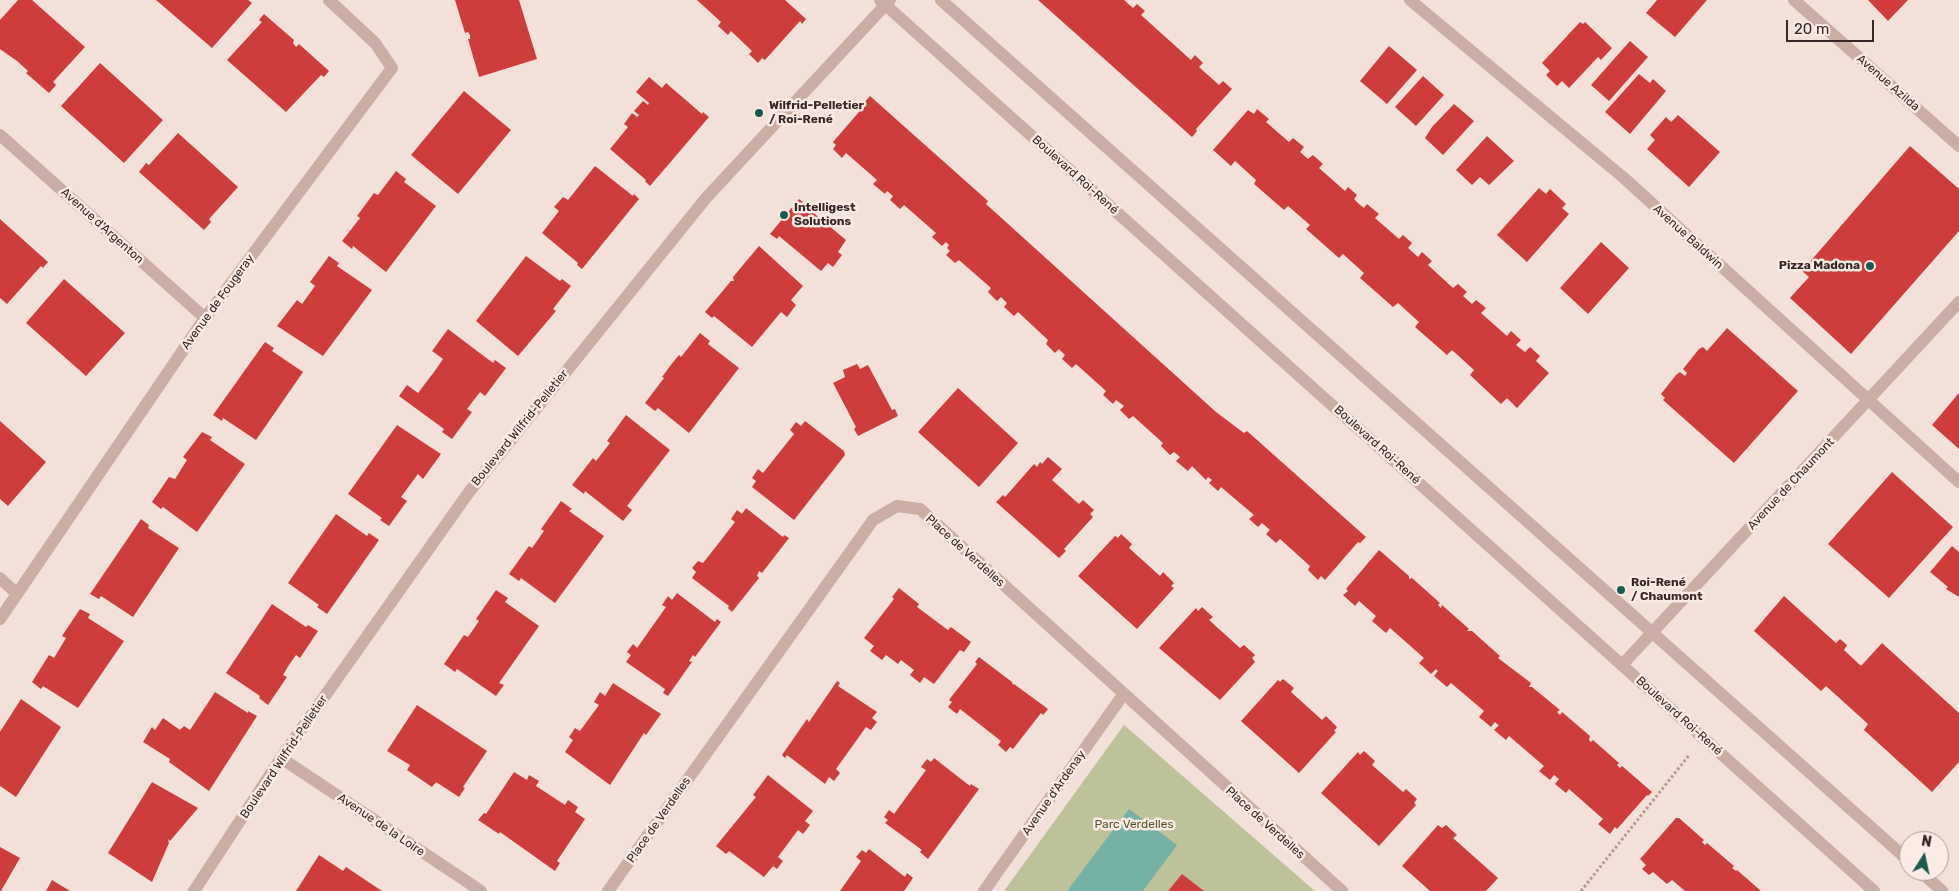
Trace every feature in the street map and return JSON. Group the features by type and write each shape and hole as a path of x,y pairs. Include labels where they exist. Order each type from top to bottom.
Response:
{"street":[{"name":"Avenue de Fougeray","path":"0,619 205,318 392,68 375,42 329,0"},
{"path":"941,0 1899,852"},
{"name":"Avenue Baldwin","path":"1410,0 1624,178 1959,482"},
{"name":"Avenue Azilda","path":"1794,0 1959,146"},
{"name":"Boulevard Roi-René","path":"885,2 1874,891"},
{"name":"Boulevard Wilfrid-Pelletier","path":"194,891 281,758 469,492 706,198 885,2"},
{"name":"Avenue d'Argenton","path":"0,134 205,318"},
{"name":"Avenue de Chaumont","path":"1622,666 1959,302"},
{"name":"Place de Verdelles","path":"608,891 872,520 897,506 920,509 1122,695 1342,891"},
{"path":"0,578 17,594"},
{"name":"Avenue d'Ardenay","path":"984,891 1122,695"},
{"name":"Avenue de la Loire","path":"281,758 481,891"},
{"path":"1931,881 1942,891"}],"path":[{"path":"1582,891 1703,738"}],"green space":[{"name":"Parc Verdelles","path":"1124,725 1315,891 1004,891"}],"water":[{"path":"1129,809 1177,845 1143,891 1067,891"}],"building":[{"path":"18,0 32,0 85,47 53,82 56,85 49,93 26,73 28,71 17,61 0,49 0,20"},
{"path":"156,0 248,0 252,3 212,48"},
{"path":"455,0 519,0 537,59 479,77 468,39 470,39 470,35 468,32 465,33"},
{"path":"697,0 785,0 806,19 802,24 800,21 765,60 762,58 758,63 749,54 752,51 731,31 728,35 718,26 721,22"},
{"path":"1038,0 1124,0 1133,8 1137,4 1145,11 1141,15 1191,60 1195,55 1203,63 1199,67 1219,85 1223,81 1232,89 1196,129 1197,131 1192,137"},
{"path":"1657,0 1707,0 1675,37 1646,13"},
{"path":"1868,0 1908,0 1888,21"},
{"path":"264,14 294,40 293,43 296,47 299,44 329,71 324,77 321,75 286,112 227,60 262,22 259,20"},
{"path":"1580,22 1583,24 1585,22 1612,48 1601,60 1598,57 1569,88 1562,81 1557,86 1546,75 1550,71 1542,63"},
{"path":"1630,41 1648,57 1609,101 1591,85"},
{"path":"1389,46 1417,70 1387,104 1360,81"},
{"path":"100,63 163,120 124,163 61,106"},
{"path":"1639,74 1650,83 1653,79 1666,91 1630,134 1605,112"},
{"path":"1423,76 1444,95 1416,126 1395,107"},
{"path":"649,77 662,88 666,83 702,114 703,112 709,117 650,186 646,180 610,149 628,127 624,124 632,113 637,117 639,115 634,111 643,101 648,105 649,103 636,92"},
{"path":"464,91 511,130 458,194 411,155"},
{"path":"870,96 988,201 986,204 1216,412 1244,433 1247,431 1366,537 1360,543 1358,542 1325,580 1321,576 1318,580 1308,570 1310,566 1280,539 1276,543 1266,534 1270,530 1262,523 1258,527 1249,519 1254,515 1221,487 1218,491 1209,483 1212,480 1208,477 1206,480 1192,466 1188,471 1176,461 1180,457 1174,452 1170,455 1161,446 1163,443 1133,416 1129,419 1120,410 1124,406 1116,400 1113,404 1103,395 1106,391 1076,364 1072,368 1062,359 1065,355 1059,349 1055,353 1046,344 1048,340 1018,312 1014,316 1004,307 1007,303 1001,297 997,301 988,292 991,288 959,260 955,263 946,255 950,251 947,248 949,245 946,242 942,246 932,237 936,233 904,205 900,209 890,200 893,196 887,191 885,194 873,184 877,180 846,153 842,158 833,149 836,145 833,142 865,105 864,103"},
{"path":"1454,104 1474,121 1443,155 1425,138 1432,127"},
{"path":"1257,109 1269,119 1266,122 1289,142 1293,138 1304,147 1300,152 1308,159 1313,155 1323,164 1319,168 1345,191 1348,187 1357,195 1354,199 1359,204 1364,208 1367,204 1379,214 1375,218 1399,239 1403,235 1412,243 1408,248 1418,257 1422,252 1432,261 1428,265 1453,288 1458,284 1467,292 1463,296 1472,304 1476,300 1486,308 1481,313 1507,336 1511,331 1521,340 1516,345 1525,352 1530,347 1540,356 1536,361 1549,373 1517,408 1507,398 1501,404 1470,375 1474,370 1452,350 1447,355 1415,327 1419,322 1398,303 1393,307 1360,278 1364,273 1343,254 1339,258 1306,229 1310,225 1288,206 1284,210 1254,184 1256,180 1235,161 1231,166 1213,150 1248,110 1254,114"},
{"path":"1678,115 1720,152 1689,187 1647,149 1655,140 1650,135 1666,117 1671,122"},
{"path":"178,133 238,187 209,219 211,222 204,230 139,172 146,163 149,165"},
{"path":"1487,136 1514,161 1489,185 1480,177 1472,185 1456,170"},
{"path":"1910,146 1959,189 1959,231 1851,354 1790,298 1809,277 1802,271"},
{"path":"595,166 639,199 582,269 577,265 578,263 542,233 559,211 554,207 563,197 568,200"},
{"path":"396,171 406,179 404,182 436,206 386,272 353,246 352,249 342,241 360,218 357,216 374,193 378,195"},
{"path":"1539,188 1546,194 1550,189 1566,204 1562,208 1569,214 1527,262 1497,235"},
{"path":"799,199 846,240 838,252 842,255 833,267 828,263 821,271 779,236 777,239 770,234"},
{"path":"0,219 48,262 43,268 41,266 7,304 0,298"},
{"path":"1601,242 1629,268 1588,314 1560,288"},
{"path":"759,246 803,286 791,300 796,305 787,317 781,312 752,347 714,316 712,318 705,312 731,281 734,281 733,277"},
{"path":"329,256 339,263 337,266 372,290 323,356 277,326 297,300 302,304 315,286 310,282"},
{"path":"526,256 560,281 562,279 571,286 553,309 556,311 518,356 476,321"},
{"path":"64,279 125,333 86,376 26,323"},
{"path":"1727,328 1798,391 1734,463 1663,400 1665,398 1661,394 1680,372 1685,376 1687,373 1683,369 1699,349 1703,347 1707,351"},
{"path":"448,329 493,363 495,360 506,368 485,396 480,392 467,409 472,412 452,439 442,432 444,429 399,396 407,385 418,393 434,372 443,359 432,351"},
{"path":"700,333 710,341 708,344 739,368 689,433 658,408 655,411 645,403 664,378 662,377 670,366 679,355 681,357"},
{"path":"265,342 274,348 272,351 303,372 256,440 223,418 222,421 213,415"},
{"path":"857,364 860,369 868,365 892,410 895,409 898,416 858,436 854,429 856,427 833,383 845,377 843,370"},
{"path":"958,388 1018,443 979,487 918,432"},
{"path":"1959,393 1959,449 1932,425"},
{"path":"626,415 670,450 627,506 632,510 623,521 585,491 584,494 572,485 593,458 596,461 610,443 607,441"},
{"path":"0,421 46,462 8,506 0,499"},
{"path":"805,421 844,451 845,455 794,520 752,487 756,481 752,478 758,469 763,473 794,434 790,430 796,422 801,426"},
{"path":"397,425 441,454 423,479 418,474 401,497 407,501 389,526 380,520 382,518 348,494"},
{"path":"202,432 212,437 210,440 245,464 197,532 163,507 161,509 152,502 169,477 175,479 187,460 183,457"},
{"path":"1048,457 1062,469 1052,480 1079,504 1083,500 1094,510 1090,514 1093,517 1064,549 1066,551 1059,558 996,502 1003,495 1005,497 1034,464 1037,467 1040,462 1042,464"},
{"path":"1892,472 1953,527 1889,598 1828,544"},
{"path":"561,501 572,509 569,511 604,536 555,603 521,578 519,581 509,574 529,546 532,548 544,531 541,529"},
{"path":"746,508 783,537 784,535 789,538 762,573 759,571 757,576 759,578 732,612 728,608 729,606 692,578 696,572 692,568 698,561 703,563 718,544 735,522 731,519 737,510 742,514"},
{"path":"336,514 367,536 369,533 379,540 327,614 317,607 319,605 288,583"},
{"path":"141,519 149,525 148,528 179,548 133,617 101,596 99,599 90,594"},
{"path":"1121,534 1132,544 1129,548 1160,576 1163,572 1174,583 1171,586 1174,588 1137,629 1078,576 1115,536 1118,538"},
{"path":"1952,546 1959,552 1959,597 1946,589 1948,587 1930,572"},
{"path":"1379,550 1409,576 1409,579 1412,578 1440,603 1438,605 1441,608 1442,605 1469,629 1467,631 1472,631 1500,656 1498,658 1531,683 1529,687 1532,687 1560,710 1557,712 1560,715 1562,712 1590,736 1589,740 1591,742 1593,740 1619,763 1617,765 1620,768 1622,766 1652,792 1647,795 1617,829 1615,827 1610,834 1598,824 1603,819 1569,789 1566,793 1555,784 1559,779 1554,775 1550,780 1539,771 1544,766 1509,736 1506,740 1494,730 1499,725 1495,722 1491,727 1479,717 1484,711 1451,683 1447,687 1434,676 1438,671 1436,669 1431,674 1419,663 1424,658 1390,628 1386,633 1372,621 1376,616 1359,601 1355,606 1343,595"},
{"path":"899,588 919,604 917,607 948,630 951,627 971,642 964,652 960,650 934,684 924,677 920,683 910,675 914,670 901,660 898,664 886,655 882,660 870,651 874,646 864,638 894,599 892,597"},
{"path":"496,590 508,598 505,602 539,626 499,683 504,685 496,696 457,669 455,672 444,664 464,635 468,637 479,621 476,619"},
{"path":"677,593 715,622 717,619 721,622 695,657 693,655 689,661 692,662 668,696 663,693 665,689 626,662 631,655 627,652 633,644 637,648 666,607 662,605 668,596 672,600"},
{"path":"1784,596 1836,643 1840,639 1847,645 1844,650 1861,666 1882,643 1959,713 1959,762 1932,792 1864,730 1868,724 1826,686 1821,691 1754,631"},
{"path":"272,604 306,627 308,625 318,631 300,658 296,655 289,665 283,675 287,677 268,705 259,698 260,696 226,673"},
{"path":"1202,607 1213,617 1209,620 1240,648 1244,645 1255,655 1252,658 1255,662 1220,700 1159,648 1196,608 1198,611"},
{"path":"80,609 90,614 88,618 124,641 78,708 43,686 41,689 32,682 49,655 54,658 66,638 62,636"},
{"path":"979,657 1012,682 1013,685 1048,709 1043,715 1041,713 1013,749 1010,747 1006,752 998,745 1001,741 960,709 957,714 948,707 952,702 949,700 977,664 975,662"},
{"path":"1283,679 1294,688 1291,692 1322,720 1326,716 1337,727 1334,731 1336,732 1299,773 1241,721 1278,680 1280,682"},
{"path":"837,681 840,683 838,686 877,712 872,718 877,722 871,730 866,727 836,769 840,773 834,781 829,777 825,784 787,755 785,758 782,755 807,719 809,722"},
{"path":"613,683 661,714 646,735 644,733 610,785 565,752 573,740 569,737 575,728 580,731 599,705 594,702 600,692 605,696"},
{"path":"215,692 248,713 248,711 257,716 209,791 169,762 170,759 143,742 152,727 155,730 163,718 180,730 184,726 190,730"},
{"path":"21,699 61,727 16,797 0,786 0,732"},
{"path":"417,705 487,751 463,787 465,788 459,797 436,782 432,787 407,770 410,765 387,751"},
{"path":"1364,751 1375,761 1372,765 1403,792 1406,789 1417,799 1414,803 1416,805 1379,846 1321,793 1358,752 1360,755"},
{"path":"934,758 970,786 971,784 979,789 928,859 920,852 922,850 885,823 888,820 884,817 889,810 894,814 926,770 921,767 927,759 931,762"},
{"path":"514,772 527,780 529,775 539,781 536,786 565,805 568,800 578,807 575,812 585,819 557,861 560,863 555,871 500,832 499,834 478,820 484,813 486,814"},
{"path":"768,775 813,811 805,821 810,825 803,834 798,830 778,857 783,861 777,869 773,866 764,877 729,851 726,854 716,846 756,797 753,795"},
{"path":"152,782 198,808 170,841 168,839 169,843 152,882 108,853"},
{"path":"1676,818 1679,818 1704,840 1702,842 1705,845 1707,843 1734,866 1732,868 1737,870 1761,891 1685,891 1672,880 1667,884 1653,872 1649,875 1642,869 1646,865 1640,859"},
{"path":"1438,825 1442,828 1446,825 1457,835 1453,838 1498,878 1486,891 1430,891 1402,866"},
{"path":"0,847 20,858 1,891 0,891"},
{"path":"869,849 905,877 907,873 913,878 904,891 840,891 861,861 856,857 862,850 866,853"},
{"path":"319,855 343,871 346,867 382,891 296,891"},
{"path":"1182,874 1204,891 1168,891"},
{"path":"52,880 70,891 46,891"}],"place":[{"name":"Wilfrid-Pelletier / Roi-René","path":"759,113"},
{"name":"Intelligest Solutions","path":"784,215"},
{"name":"Pizza Madona","path":"1870,266"},
{"name":"Roi-René / Chaumont","path":"1621,590"}]}
